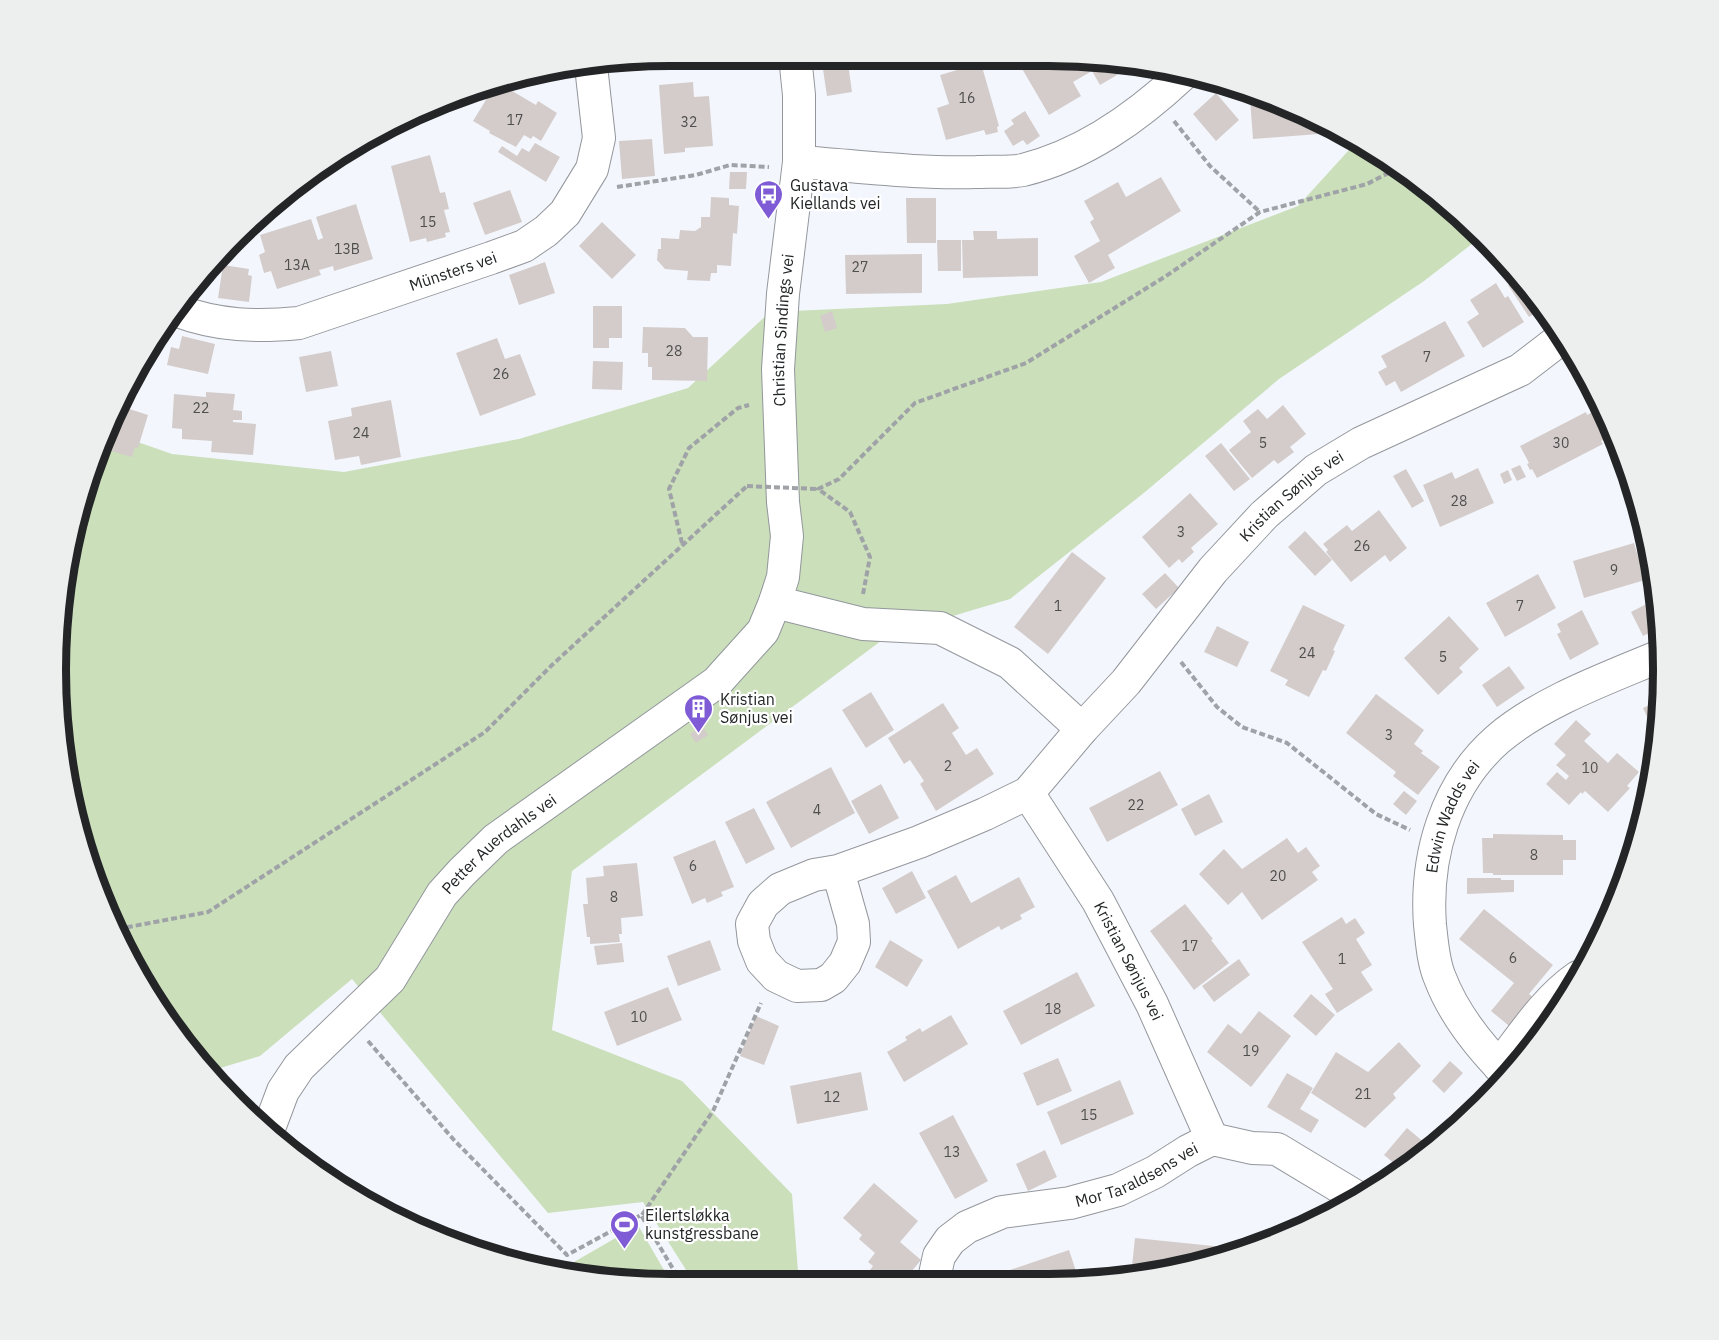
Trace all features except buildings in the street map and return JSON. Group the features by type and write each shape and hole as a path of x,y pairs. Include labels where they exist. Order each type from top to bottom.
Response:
{"street":[{"name":"Christian Sindings vei","path":"775,602 783,577 787,536 783,502 778,369 783,294 784,165 799,96 796,66"},
{"name":"Münsters vei","path":"183,313 235,326 299,323 524,246 546,231 565,213 592,169 599,138 592,71"},
{"path":"784,165 933,173 1021,170 1074,152 1113,131 1157,99 1177,80"},
{"name":"Kristian Sønjus vei","path":"776,976 762,961 754,941 753,924 763,904 780,889 814,875 838,871 919,842 1028,793 1082,729 1126,682 1235,546 1264,515 1316,470 1361,443 1520,370 1556,342"},
{"path":"775,602 863,624 940,628 1010,663 1082,729"},
{"name":"Petter Auerdahls vei","path":"271,1123 283,1091 299,1067 390,979 442,894 462,872 496,839 717,682 763,631 775,602"},
{"name":"Edwin Wadds vei","path":"1502,1069 1472,1035 1451,1002 1439,977 1432,945 1428,902 1441,824 1452,799 1473,765 1498,739 1549,706 1653,659"},
{"name":"Kristian Sønjus vei","path":"1028,793 1098,901 1152,1004 1212,1139"},
{"path":"776,976 797,986 820,985 833,978 845,963 854,942 853,924 838,871"},
{"name":"Edwin Wadds vei","path":"1509,1061 1540,1013 1558,994"},
{"name":"Mor Taraldsens vei","path":"935,1274 939,1256 950,1240 967,1227 1002,1212 1070,1203 1118,1190 1155,1172 1212,1139 1252,1148 1277,1149 1350,1193"}],"path":[{"path":"1157,99 1210,166 1260,212"},
{"path":"586,182 620,188 696,175 730,165 784,165"},
{"path":"124,928 208,912 485,732 552,665 682,543 747,486 818,489 839,478 915,403 1026,363 1166,276 1260,212 1367,184 1390,172"},
{"path":"682,543 669,489 690,448 738,408 754,404"},
{"path":"818,489 850,512 870,557 863,592 863,624"},
{"path":"1158,641 1182,663 1217,707 1242,727 1287,743 1376,814 1436,844"},
{"path":"350,1020 454,1140 567,1255 641,1215 712,1111 762,1001 776,976"},
{"path":"641,1215 676,1274"}],"green space":[{"path":"1351,147 1417,191 1475,242 1424,281 1279,379 1145,492 1010,599 889,635 572,871 552,1030 682,1081 792,1194 798,1274 689,1274 643,1202 548,1213 352,979 260,1056 217,1069 191,1038 147,972 112,901 87,826 71,749 66,670 71,591 87,514 98,476 114,434 172,454 344,472 519,439 688,388 770,312 947,304 1101,282 1298,206"},
{"name":"Eilertsløkka kunstgressbane","path":"638,1225 666,1274 630,1273 569,1265"}],"place":[{"name":"Gustava Kiellands vei","path":"769,220"},
{"name":"Kristian Sønjus vei","path":"699,734"},
{"name":"Eilertsløkka kunstgressbane","path":"624,1250"}]}
